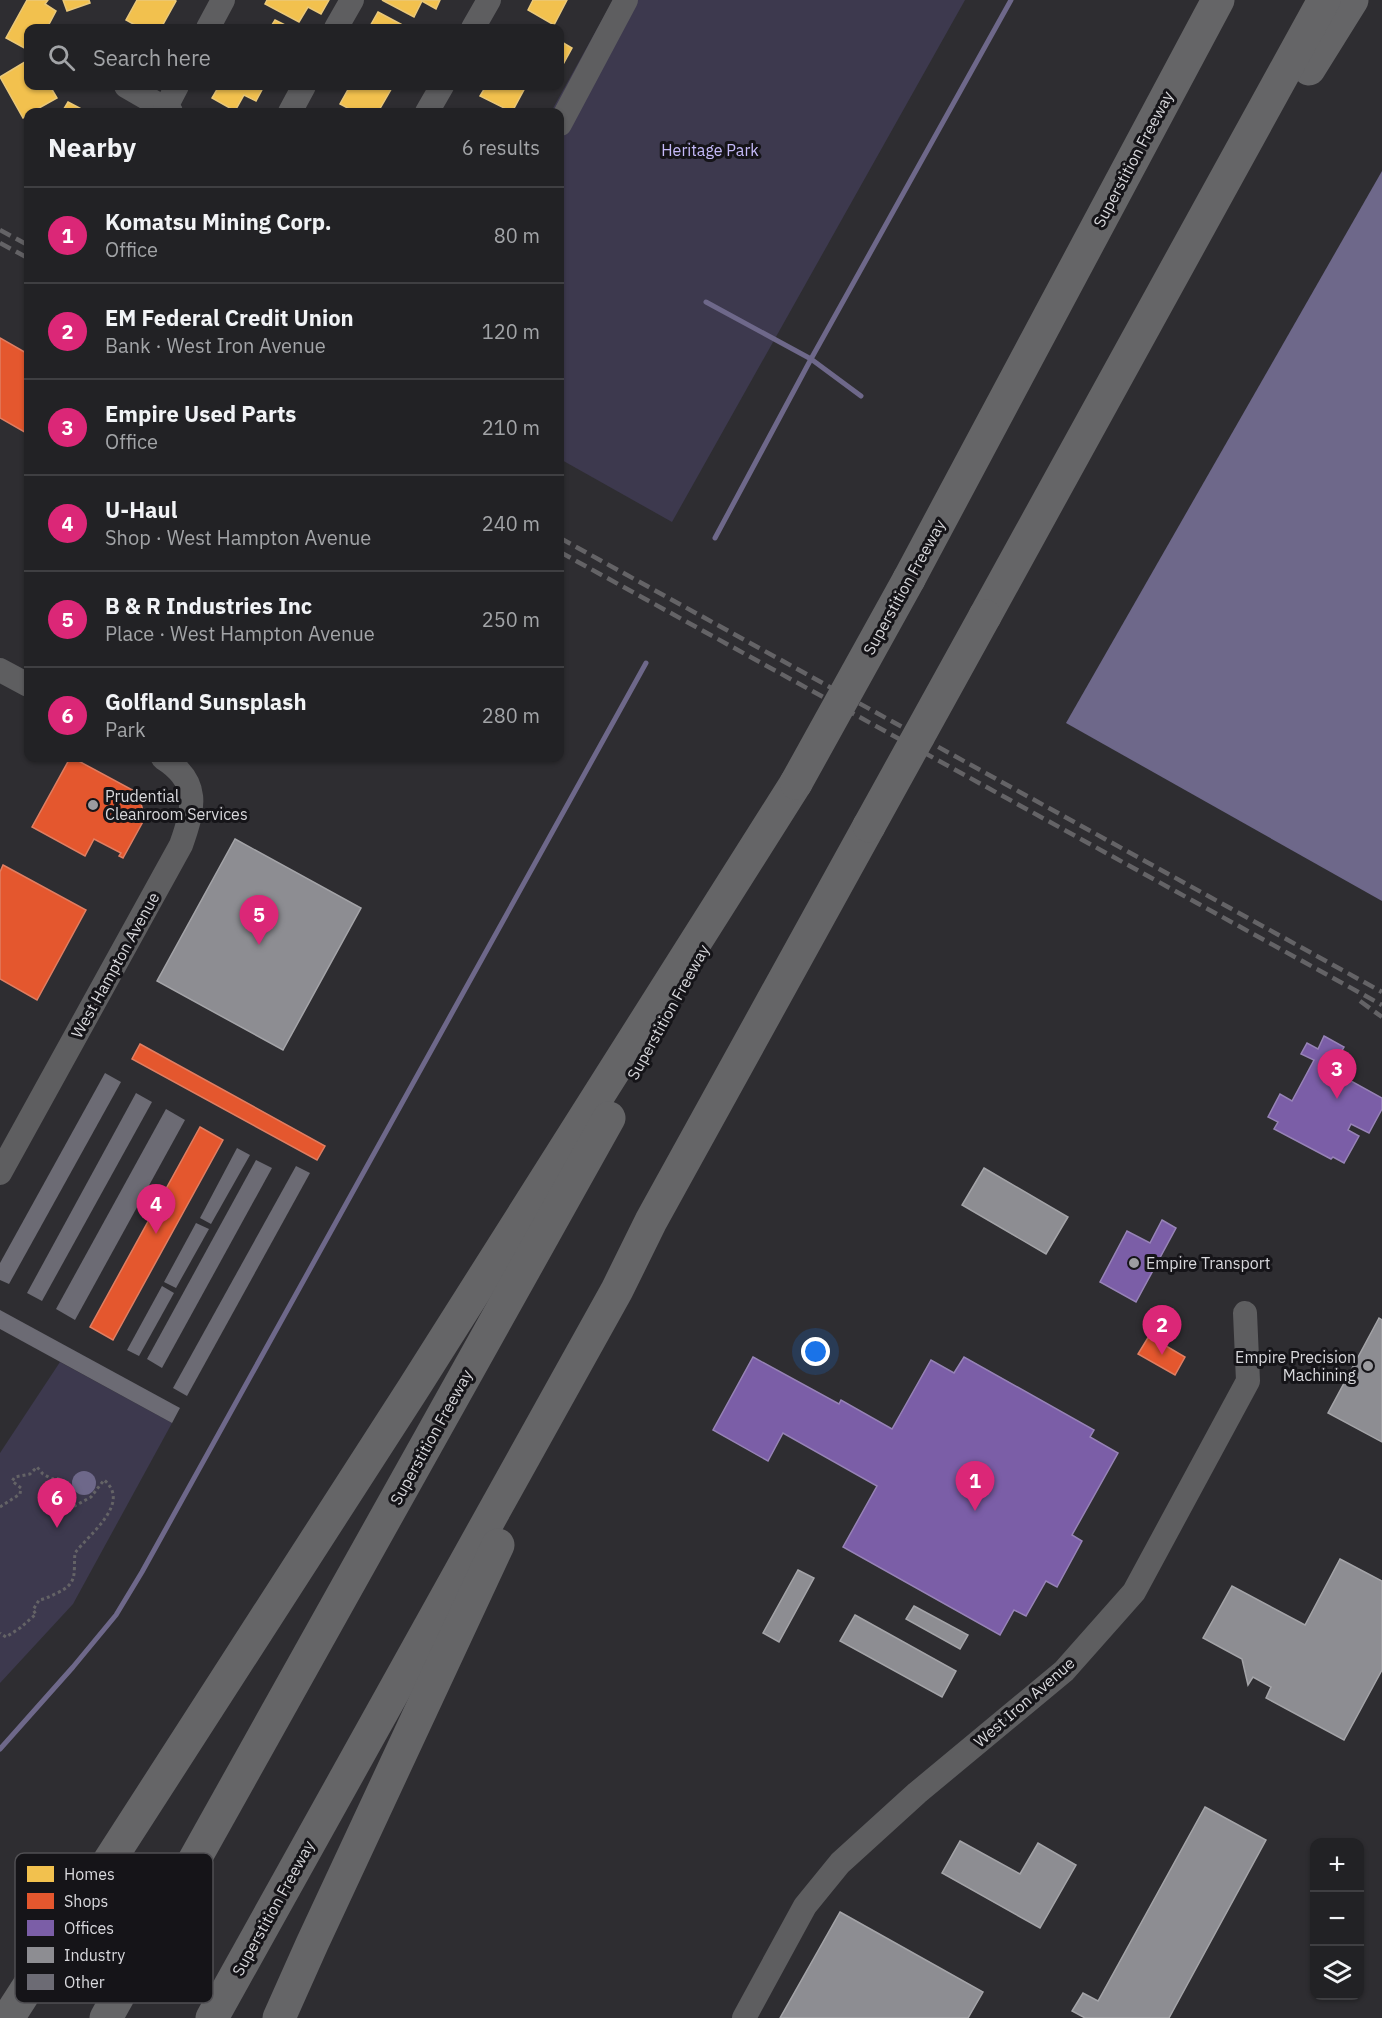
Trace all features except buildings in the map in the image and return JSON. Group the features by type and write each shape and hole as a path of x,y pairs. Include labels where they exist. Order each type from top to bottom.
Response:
{"highway":[{"name":"Superstition Freeway","path":"198,1853 909,579 1217,0"},
{"name":"Superstition Freeway","path":"212,2018 617,1290 651,1221 1324,0"},
{"path":"1101,404 1352,0"},
{"path":"115,1853 414,1389 796,783"},
{"path":"279,2018 617,1290"},
{"path":"8,2018 18,2003"},
{"name":"Superstition Freeway","path":"106,2018 114,2003"}],"street":[{"path":"210,24 223,0"},
{"path":"338,24 352,0"},
{"path":"476,24 489,0"},
{"path":"564,116 626,0"},
{"path":"133,90 163,108"},
{"path":"169,108 176,90"},
{"path":"292,108 302,90"},
{"path":"430,108 440,90"},
{"path":"2,671 24,683"},
{"name":"West Hampton Avenue","path":"0,1173 181,845 190,819 192,792 176,766 170,762"},
{"name":"West Iron Avenue","path":"744,2018 805,1906 840,1863 917,1793 1064,1671 1134,1592 1248,1381 1245,1313"}],"path":[{"path":"0,1507 20,1494 21,1488 12,1481 15,1477 30,1474 37,1467 52,1479 64,1481 63,1502 71,1508 91,1497 104,1480 114,1495 114,1501 99,1528 75,1553 73,1580 70,1586 39,1600 33,1610 36,1614 20,1628 6,1637 0,1633"}],"green space":[{"name":"Heritage Park","path":"613,0 965,0 672,522 564,461 564,108 553,108"},
{"path":"60,1362 172,1423 73,1604 0,1683 0,1453"}],"shaded area":[{"path":"1382,171 1382,901 1066,723"},
{"path":"84,1471 92,1475 96,1483 92,1491 84,1495 76,1491 72,1483 76,1475"}],"waterway":[{"path":"715,538 811,359 1011,0"},
{"path":"706,302 811,359 861,396"},
{"path":"0,1749 116,1615 142,1572 646,663"}],"railway":[{"path":"0,230 24,243"},
{"path":"0,243 24,256"},
{"path":"564,540 1382,992"},
{"path":"564,554 1382,1005"},
{"path":"1360,1001 1382,1017"}],"place":[{"name":"Prudential Cleanroom Services","path":"93,805"},
{"name":"B & R Industries Inc","path":"259,945"},
{"name":"Empire Used Parts","path":"1337,1099"},
{"name":"U-Haul","path":"156,1234"},
{"name":"Empire Transport","path":"1134,1263"},
{"name":"EM Federal Credit Union","path":"1162,1355"},
{"name":"Empire Precision Machining","path":"1368,1366"},
{"name":"Komatsu Mining Corp.","path":"975,1511"},
{"name":"Golfland Sunsplash","path":"57,1528"}]}
